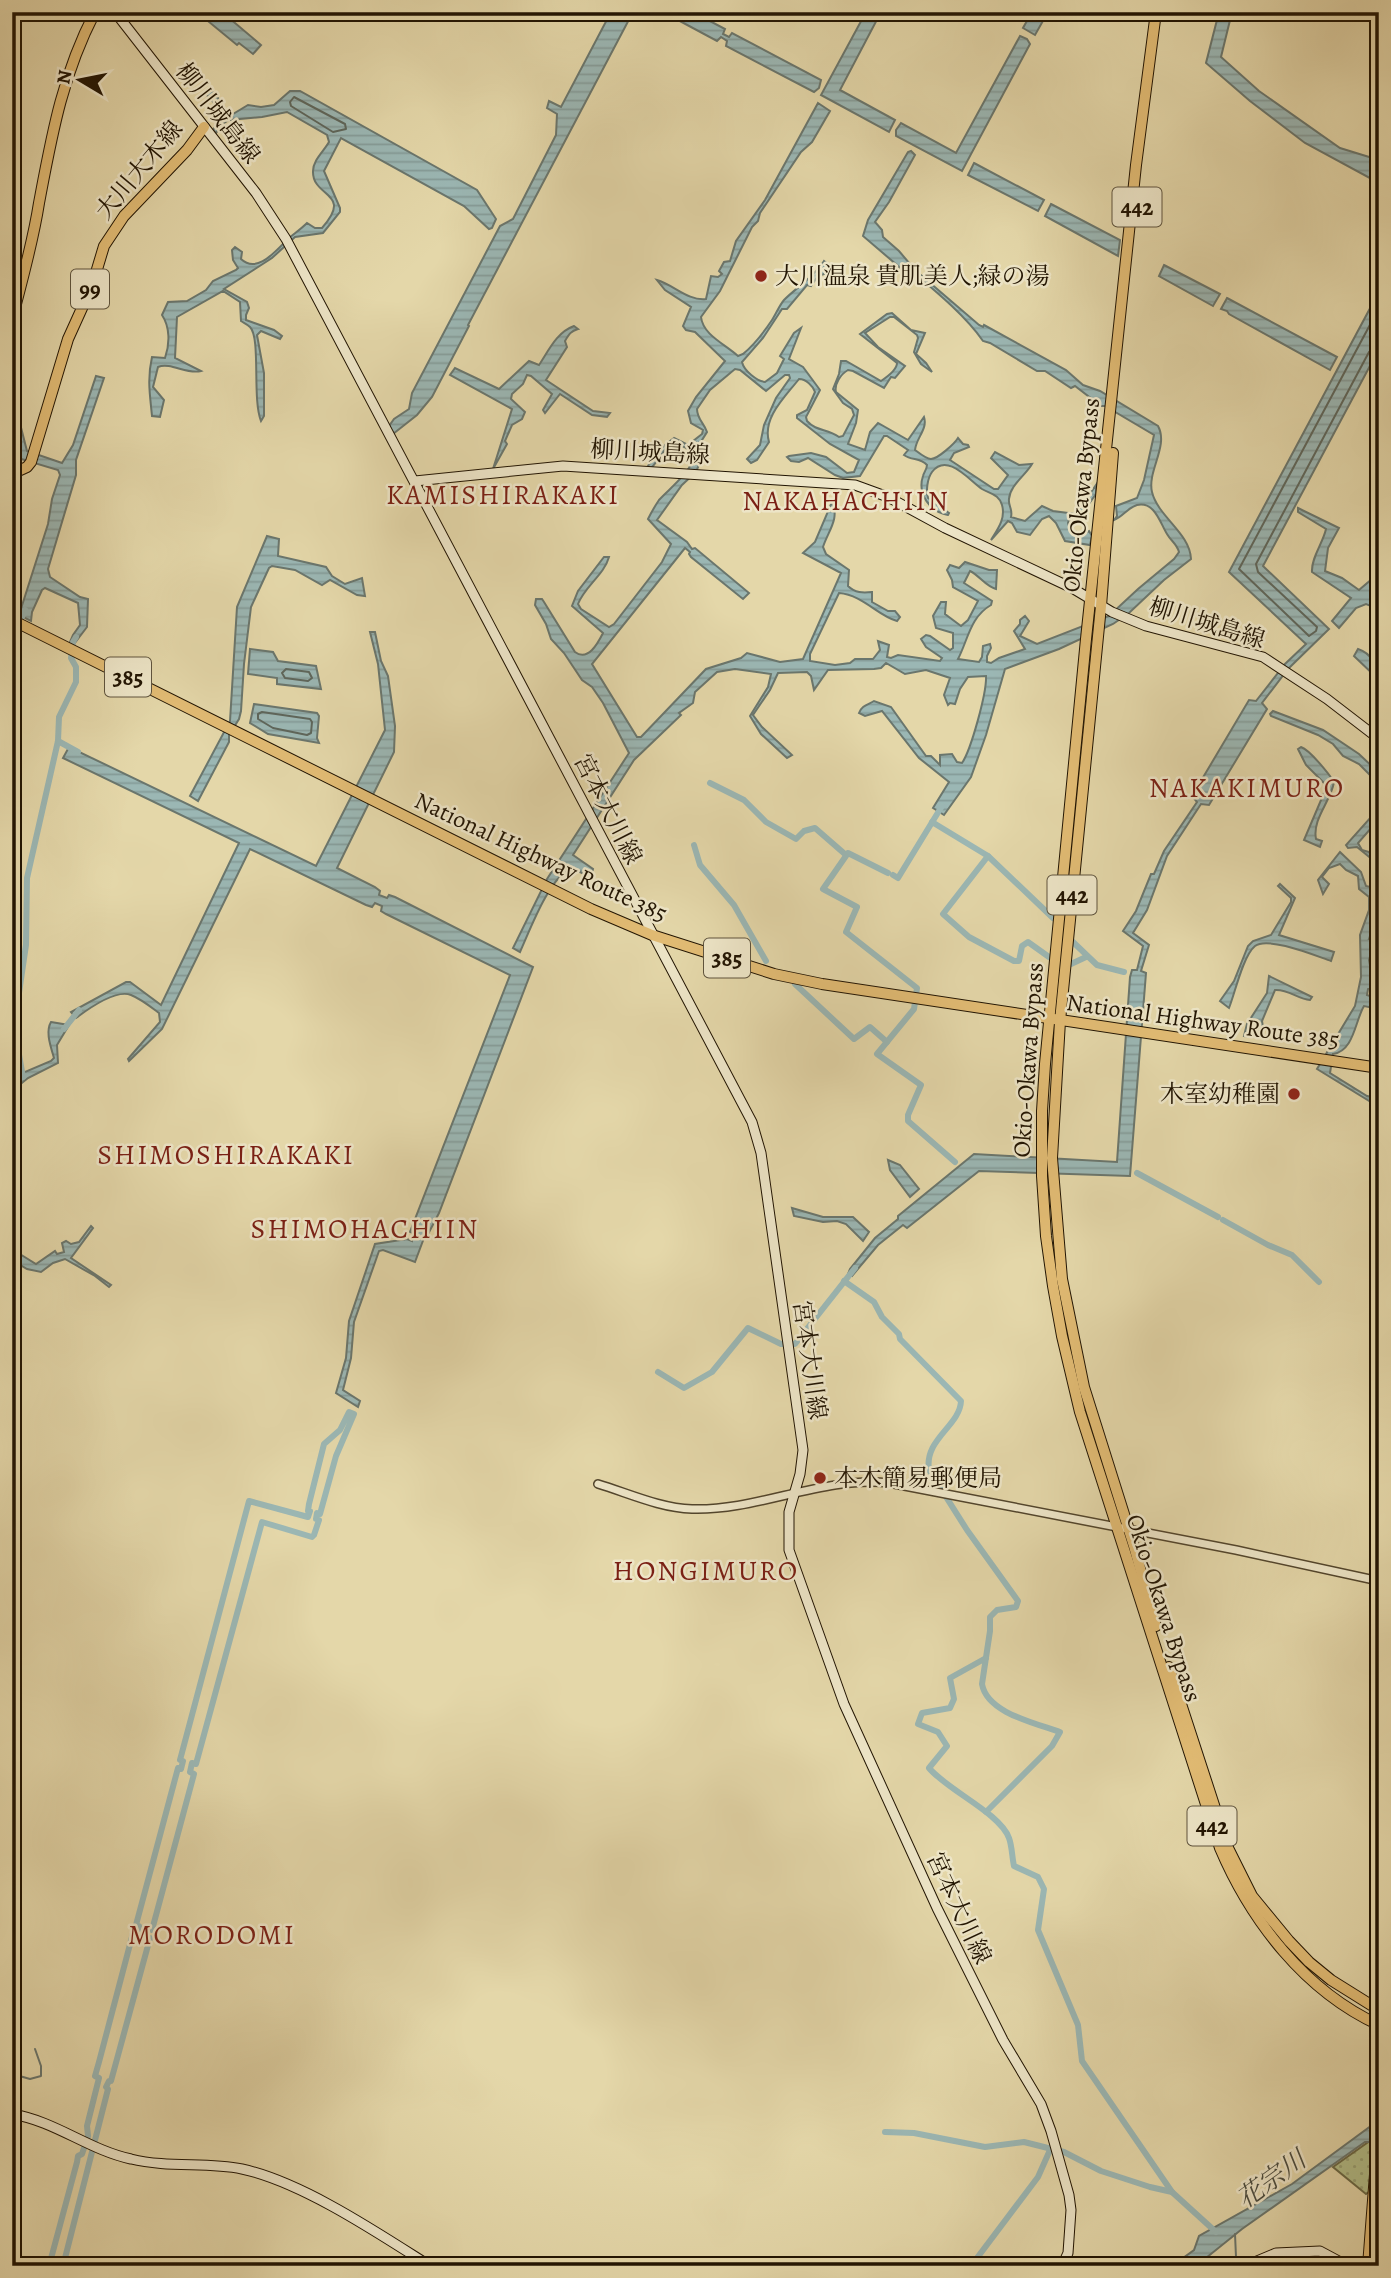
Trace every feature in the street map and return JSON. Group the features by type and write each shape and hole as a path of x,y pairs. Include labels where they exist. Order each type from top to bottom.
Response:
{"main road":[{"path":"12,319 34,229 61,93 94,12"},
{"name":"柳川城島線","path":"116,12 256,193 286,239 390,439 415,481 563,466 855,485 888,497 1112,612 1165,632 1256,654 1335,705 1379,739"},
{"name":"Okio-Okawa Bypass","path":"1116,401 1136,165 1156,12"},
{"name":"Okio-Okawa Bypass","path":"1055,1020 1099,632 1101,546 1114,413 1141,168 1162,12"},
{"name":"大川大木線","path":"16,472 31,462 68,339 92,286 104,246 124,216 187,150 204,127"},
{"path":"12,456 16,472 12,510"},
{"name":"宮本大川線","path":"415,481 752,1122 761,1153 803,1450 787,1528 789,1550 844,1704 937,1908 994,2024 1041,2104 1069,2195 1071,2227 1068,2253 1062,2266"},
{"name":"Okio-Okawa Bypass","path":"1101,546 1087,624 1055,1020 1047,1157 1046,1236 1062,1336 1080,1412 1116,1526 1129,1547"},
{"name":"National Highway Route 385","path":"13,621 553,891 652,935 774,974 925,1001 1379,1068"},
{"name":"Okio-Okawa Bypass","path":"1047,1174 1062,1279 1084,1387 1128,1529 1129,1547 1136,1572 1213,1828 1238,1887 1262,1927 1301,1969 1349,2007 1379,2025"},
{"name":"Okio-Okawa Bypass","path":"1136,1572 1228,1848 1240,1875 1271,1920 1309,1962 1331,1980 1379,2010"},
{"path":"12,2114 41,2121 130,2159 169,2165 239,2169 291,2185 430,2266"},
{"path":"1368,2266 1377,2178 1379,2122"},
{"path":"1245,2266 1276,2253 1320,2251 1348,2266"}],"street":[{"path":"598,1484 668,1505 691,1509 748,1503 794,1492 879,1482 1116,1526 1379,1581"}],"green space":[{"path":"1374,2138 1374,2188 1366,2194 1333,2167"}],"water":[{"path":"197,12 222,12 261,45 253,54 239,43 237,45"},
{"path":"611,12 633,12 432,397 417,415 393,434 389,426 409,409 412,393 500,226 513,219 556,135 557,114 547,108 549,101 561,107"},
{"path":"663,12 693,12 725,29 723,34 729,37 732,33 821,80 819,88 814,92 726,46 727,41 721,37 717,41"},
{"path":"866,12 881,12 840,90 895,120 889,132 821,95"},
{"path":"1032,12 1048,12 1035,35 1023,28"},
{"path":"1219,12 1232,12 1221,57 1259,91 1340,148 1379,160 1379,183 1305,143 1206,63"},
{"path":"1020,36 1030,44 962,171 896,136 896,130 901,123 956,153"},
{"path":"211,90 226,110 233,114 248,105 274,105 290,91 300,91 477,190 496,219 489,229 464,206 341,138 324,171 340,212 323,233 295,237 272,258 224,289 247,302 249,308 246,320 274,330 282,336 280,339 261,331 257,335 264,373 264,416 261,421 253,333 250,327 241,321 240,302 223,291 177,317 175,358 201,371 158,367 153,387 164,400 160,417 152,416 150,365 152,357 165,358 168,347 168,330 162,315 168,302 187,301 206,290 213,281 236,270 238,268 233,260 232,250 235,247 242,252 241,259 254,264 267,259 307,223 315,228 322,228 331,216 333,201 314,180 313,167 329,142 327,135 287,112 229,120 216,133 213,130 223,116 205,93"},
{"path":"818,103 830,111 812,142 801,152 752,227 720,291 701,317 706,329 738,356 743,354 762,334 784,300 811,277 824,261 829,265 830,272 818,276 787,309 782,309 763,338 742,362 748,372 765,382 777,373 784,359 780,356 794,333 801,328 789,359 803,367 820,390 806,417 807,421 818,429 843,436 854,415 852,409 843,403 833,389 841,361 846,361 881,381 891,373 897,363 860,334 892,313 911,330 925,333 916,354 932,372 921,364 914,352 917,335 894,317 865,333 878,347 905,366 895,378 891,377 884,388 853,371 848,370 841,377 836,392 858,410 848,444 865,450 870,432 878,423 908,440 924,417 924,426 915,450 931,459 946,450 958,438 969,447 954,453 950,460 994,489 998,489 1008,475 991,458 995,452 1019,465 1032,464 1015,485 1009,499 1011,517 1025,521 1042,506 1053,511 1076,514 1096,485 1096,494 1078,519 1069,520 1068,523 1070,529 1081,534 1089,531 1092,536 1090,545 1065,541 1056,523 1049,516 1042,519 1030,535 1017,532 1008,521 991,540 1003,515 999,499 958,470 944,465 932,472 927,492 928,498 949,513 948,515 936,510 926,501 922,489 927,465 904,455 908,450 887,436 884,436 860,476 843,478 808,458 799,462 791,461 787,457 811,453 826,457 847,473 854,472 859,460 830,444 797,418 797,415 807,410 815,392 809,383 802,379 799,379 776,408 769,425 769,442 757,460 751,463 747,459 760,445 764,425 776,398 790,378 785,375 766,391 735,369 710,390 697,409 707,432 697,448 701,460 696,472 682,485 657,520 749,593 743,599 691,557 685,548 592,664 637,737 641,737 706,669 741,658 747,653 780,662 803,659 841,573 803,553 815,542 832,502 835,514 823,547 826,554 849,570 848,586 859,592 872,592 872,602 888,611 895,611 900,617 897,621 856,598 839,593 810,654 810,661 835,665 850,663 855,659 873,659 880,650 878,641 889,645 887,657 898,655 940,661 942,658 926,647 921,639 926,635 930,636 950,650 953,648 953,633 936,628 933,616 941,602 946,602 945,614 961,626 968,620 978,601 953,587 947,570 950,565 959,568 965,562 997,570 996,589 970,571 964,583 992,601 974,622 958,659 979,662 983,646 990,644 987,662 991,663 1025,649 1014,631 1025,616 1029,621 1020,636 1037,644 1109,616 1179,552 1156,514 1148,506 1134,506 1114,520 1117,516 1116,506 1137,498 1154,435 1101,406 1075,386 1071,388 1045,371 1037,371 983,341 938,293 907,267 904,271 863,236 868,220 911,151 915,155 875,222 882,230 883,237 915,270 979,325 984,325 1066,370 1083,385 1100,391 1158,426 1161,442 1152,476 1152,492 1160,509 1185,541 1191,559 1113,624 1059,649 1005,669 971,777 944,815 933,808 949,782 919,758 882,711 865,716 859,713 863,707 874,701 891,707 926,756 931,756 940,765 940,755 952,754 957,762 962,763 978,721 986,676 968,677 955,704 948,705 944,695 950,678 926,670 905,674 886,663 881,668 874,669 828,670 814,690 811,676 807,672 778,673 753,715 792,755 787,758 761,734 750,716 768,687 771,674 735,669 717,672 695,692 693,703 679,713 681,715 634,760 573,855 593,869 591,877 571,868 555,882 520,952 513,948 547,879 629,753 603,703 551,639 535,605 536,599 542,599 575,652 584,655 592,650 603,633 572,606 578,591 604,557 609,557 607,563 578,604 581,609 609,627 662,562 671,544 648,519 659,500 688,470 692,455 687,448 675,444 665,450 651,468 648,466 674,438 688,445 702,434 703,430 691,423 688,411 725,361 695,332 686,330 683,326 691,307 665,290 657,280 693,298 706,299 711,276 718,277 722,274 719,271 724,262 730,261 736,241 765,200"},
{"path":"974,163 1044,200 1038,211 968,175"},
{"path":"1051,204 1120,240 1118,256 1045,216"},
{"path":"1164,265 1220,294 1213,306 1159,276"},
{"path":"1227,298 1337,357 1330,370 1221,309"},
{"path":"1375,299 1379,300 1379,349 1263,566 1329,629 1288,669 1262,703 1267,709 1209,805 1201,804 1167,856 1147,910 1133,933 1149,945 1141,971 1146,973 1130,1176 979,1171 907,1228 903,1225 878,1245 852,1276 848,1274 875,1238 898,1219 898,1216 974,1154 1117,1162 1130,977 1132,970 1137,970 1143,946 1123,931 1136,911 1164,851 1197,802 1192,796 1249,700 1256,701 1285,664 1306,644 1229,572"},
{"path":"574,326 578,329 568,336 565,341 567,347 546,380 593,411 610,413 607,417 592,415 560,394 545,413 543,410 552,394 527,375 511,399 525,412 522,419 512,425 505,441 507,444 493,469 512,409 450,375 455,368 499,389 529,361 539,365 558,337"},
{"path":"96,376 104,378 76,460 76,475 48,569 50,577 80,597 88,599 87,627 74,644 70,642 80,625 78,603 45,588 32,612 31,621 19,615 48,524 60,475 58,470 21,459 12,425 12,404 15,404 27,451 62,463 73,445"},
{"path":"1298,508 1339,528 1328,548 1325,571 1342,578 1359,590 1379,573 1379,585 1375,593 1379,598 1379,609 1366,604 1356,608 1339,628 1332,621 1351,598 1312,572 1313,561 1326,529 1298,512"},
{"path":"267,536 279,539 278,556 326,567 332,576 345,584 362,578 365,596 357,595 330,580 322,585 295,570 272,566 269,568 251,607 239,719 198,801 190,796 230,721 237,607"},
{"path":"370,632 375,632 381,661 388,676 395,726 394,752 337,868 375,887 380,891 379,895 395,897 533,967 439,1213 424,1238 415,1262 383,1250 379,1251 354,1322 351,1358 343,1390 360,1401 358,1407 336,1393 346,1358 349,1321 375,1244 407,1239 412,1241 413,1233 410,1232 510,975 386,914 381,911 382,906 375,903 372,907 366,905 250,849 162,1029 129,1061 160,1022 159,1013 125,994 102,1001 76,1018 71,1012 126,982 130,982 161,1005 239,843 63,758 69,747 316,866 385,730 378,664"},
{"path":"250,649 273,652 278,661 316,666 321,689 277,684 277,678 248,674"},
{"path":"1358,649 1373,661 1379,680 1354,656"},
{"path":"254,704 317,713 319,743 268,734 250,723"},
{"path":"1273,711 1323,730 1359,754 1379,773 1379,784 1359,764 1343,756 1333,744 1271,716"},
{"path":"1301,747 1314,757 1334,782 1317,824 1316,839 1322,841 1320,847 1304,840 1327,786 1306,765 1298,749"},
{"path":"1379,808 1379,819 1358,843 1362,850 1379,855 1379,865 1357,847 1348,848 1346,845"},
{"path":"1340,852 1361,872 1366,886 1374,888 1379,884 1379,910 1369,939 1379,939 1379,951 1371,953 1369,960 1372,976 1379,980 1379,987 1368,989 1367,995 1379,999 1379,1009 1364,1006 1350,1041 1340,1052 1333,1054 1330,1073 1367,1096 1379,1098 1379,1107 1317,1069 1355,1006 1361,977 1360,935 1369,910 1369,897 1359,889 1358,876 1340,864 1329,868 1322,877 1329,884 1323,894 1318,880"},
{"path":"1280,884 1295,898 1279,935 1334,952 1331,961 1281,945 1270,943 1255,946 1243,966 1229,1008 1220,1001 1234,981 1248,946 1253,941 1271,935 1291,902 1291,898 1278,886"},
{"path":"1269,976 1312,997 1310,1000 1275,990 1262,1021 1263,1027 1255,1035 1244,1036 1247,1024 1267,993"},
{"path":"51,1022 69,1025 57,1045 58,1063 28,1078 12,1091 12,1080 54,1058 49,1035"},
{"path":"888,1160 900,1165 919,1189 910,1197 890,1170"},
{"path":"792,1208 823,1217 853,1217 869,1232 863,1241 846,1224 794,1216"},
{"path":"91,1226 93,1228 71,1258 111,1285 109,1287 65,1259 53,1263 41,1272 27,1269 12,1260 12,1252 15,1251 36,1264 55,1251 57,1254 64,1252 62,1243 79,1242"},
{"path":"1379,2120 1379,2133 1369,2142 1365,2142 1242,2229 1196,2266 1172,2266 1194,2250 1199,2236 1292,2184"}],"waterway":[{"path":"12,647 25,610"},
{"path":"23,1077 14,1027 26,945 27,878 58,741 59,717 76,682 76,667 71,658 76,637"},
{"path":"58,741 78,752"},
{"path":"710,783 744,800 766,822 796,839 804,831 815,828 846,855"},
{"path":"893,875 898,878 942,806"},
{"path":"932,822 988,856 1053,918"},
{"path":"694,845 700,865 734,905 766,961"},
{"path":"888,873 848,853 823,889 857,907 846,932 917,988 914,1009 877,1054 921,1085 908,1121 955,1162"},
{"path":"988,856 943,914 969,937 1014,961 1019,961 1022,946 1028,942 1049,957"},
{"path":"1073,942 1097,965 1124,972"},
{"path":"1071,964 1086,957"},
{"path":"795,984 854,1039 870,1027 887,1042"},
{"path":"64,1029 79,1010"},
{"path":"1137,1173 1218,1217"},
{"path":"1223,1220 1292,1255 1319,1282"},
{"path":"658,1372 684,1388 712,1372 748,1328 781,1344 795,1344 855,1268"},
{"path":"844,1281 874,1302 900,1339 961,1401 955,1418 932,1450 929,1470 967,1530 1018,1601 1016,1607 997,1610 990,1617 982,1684 986,1694 1002,1710 1060,1732 1052,1746 986,1812"},
{"path":"49,2266 78,2156 82,2154 88,2136 87,2126 99,2078 95,2076 133,1933 137,1935 139,1926 136,1925 178,1768 181,1769 183,1761 180,1760 249,1501 308,1517 324,1444 340,1430 349,1412 354,1414 336,1456 320,1514 317,1513 316,1519 319,1520 314,1535 312,1537 262,1522 196,1764 192,1763 190,1772 194,1774 152,1930 147,1928 145,1937 150,1938 111,2081 106,2087 108,2089 63,2266"},
{"path":"986,1658 950,1678 954,1699 950,1708 922,1713 918,1724 938,1732 947,1746 929,1768 995,1820 1009,1838 1014,1866 1038,1877 1044,1889 1038,1930 1078,2025 1082,2061 1172,2192"},
{"path":"12,2078 16,2075 30,2079 41,2076 41,2066 35,2049"},
{"path":"885,2132 914,2133 985,2147 1024,2142 1064,2152 1101,2171 1172,2192 1216,2232"},
{"path":"971,2266 1038,2177 1050,2150"},
{"path":"1235,2234 1236,2257"},
{"path":"475,2266 478,2259 489,2266"}],"place":[{"name":"大川温泉 貴肌美人;緑の湯","path":"761,276"},
{"name":"木室幼稚園","path":"1294,1094"},
{"name":"本木簡易郵便局","path":"820,1478"}],"district":[{"name":"KAMISHIRAKAKI","path":"503,494"},
{"name":"NAKAHACHIIN","path":"846,500"},
{"name":"NAKAKIMURO","path":"1247,787"},
{"name":"SHIMOSHIRAKAKI","path":"226,1154"},
{"name":"SHIMOHACHIIN","path":"365,1228"},
{"name":"HONGIMURO","path":"706,1570"},
{"name":"MORODOMI","path":"212,1934"}],"water label":[{"name":"花宗川","path":"1271,2179"}]}
